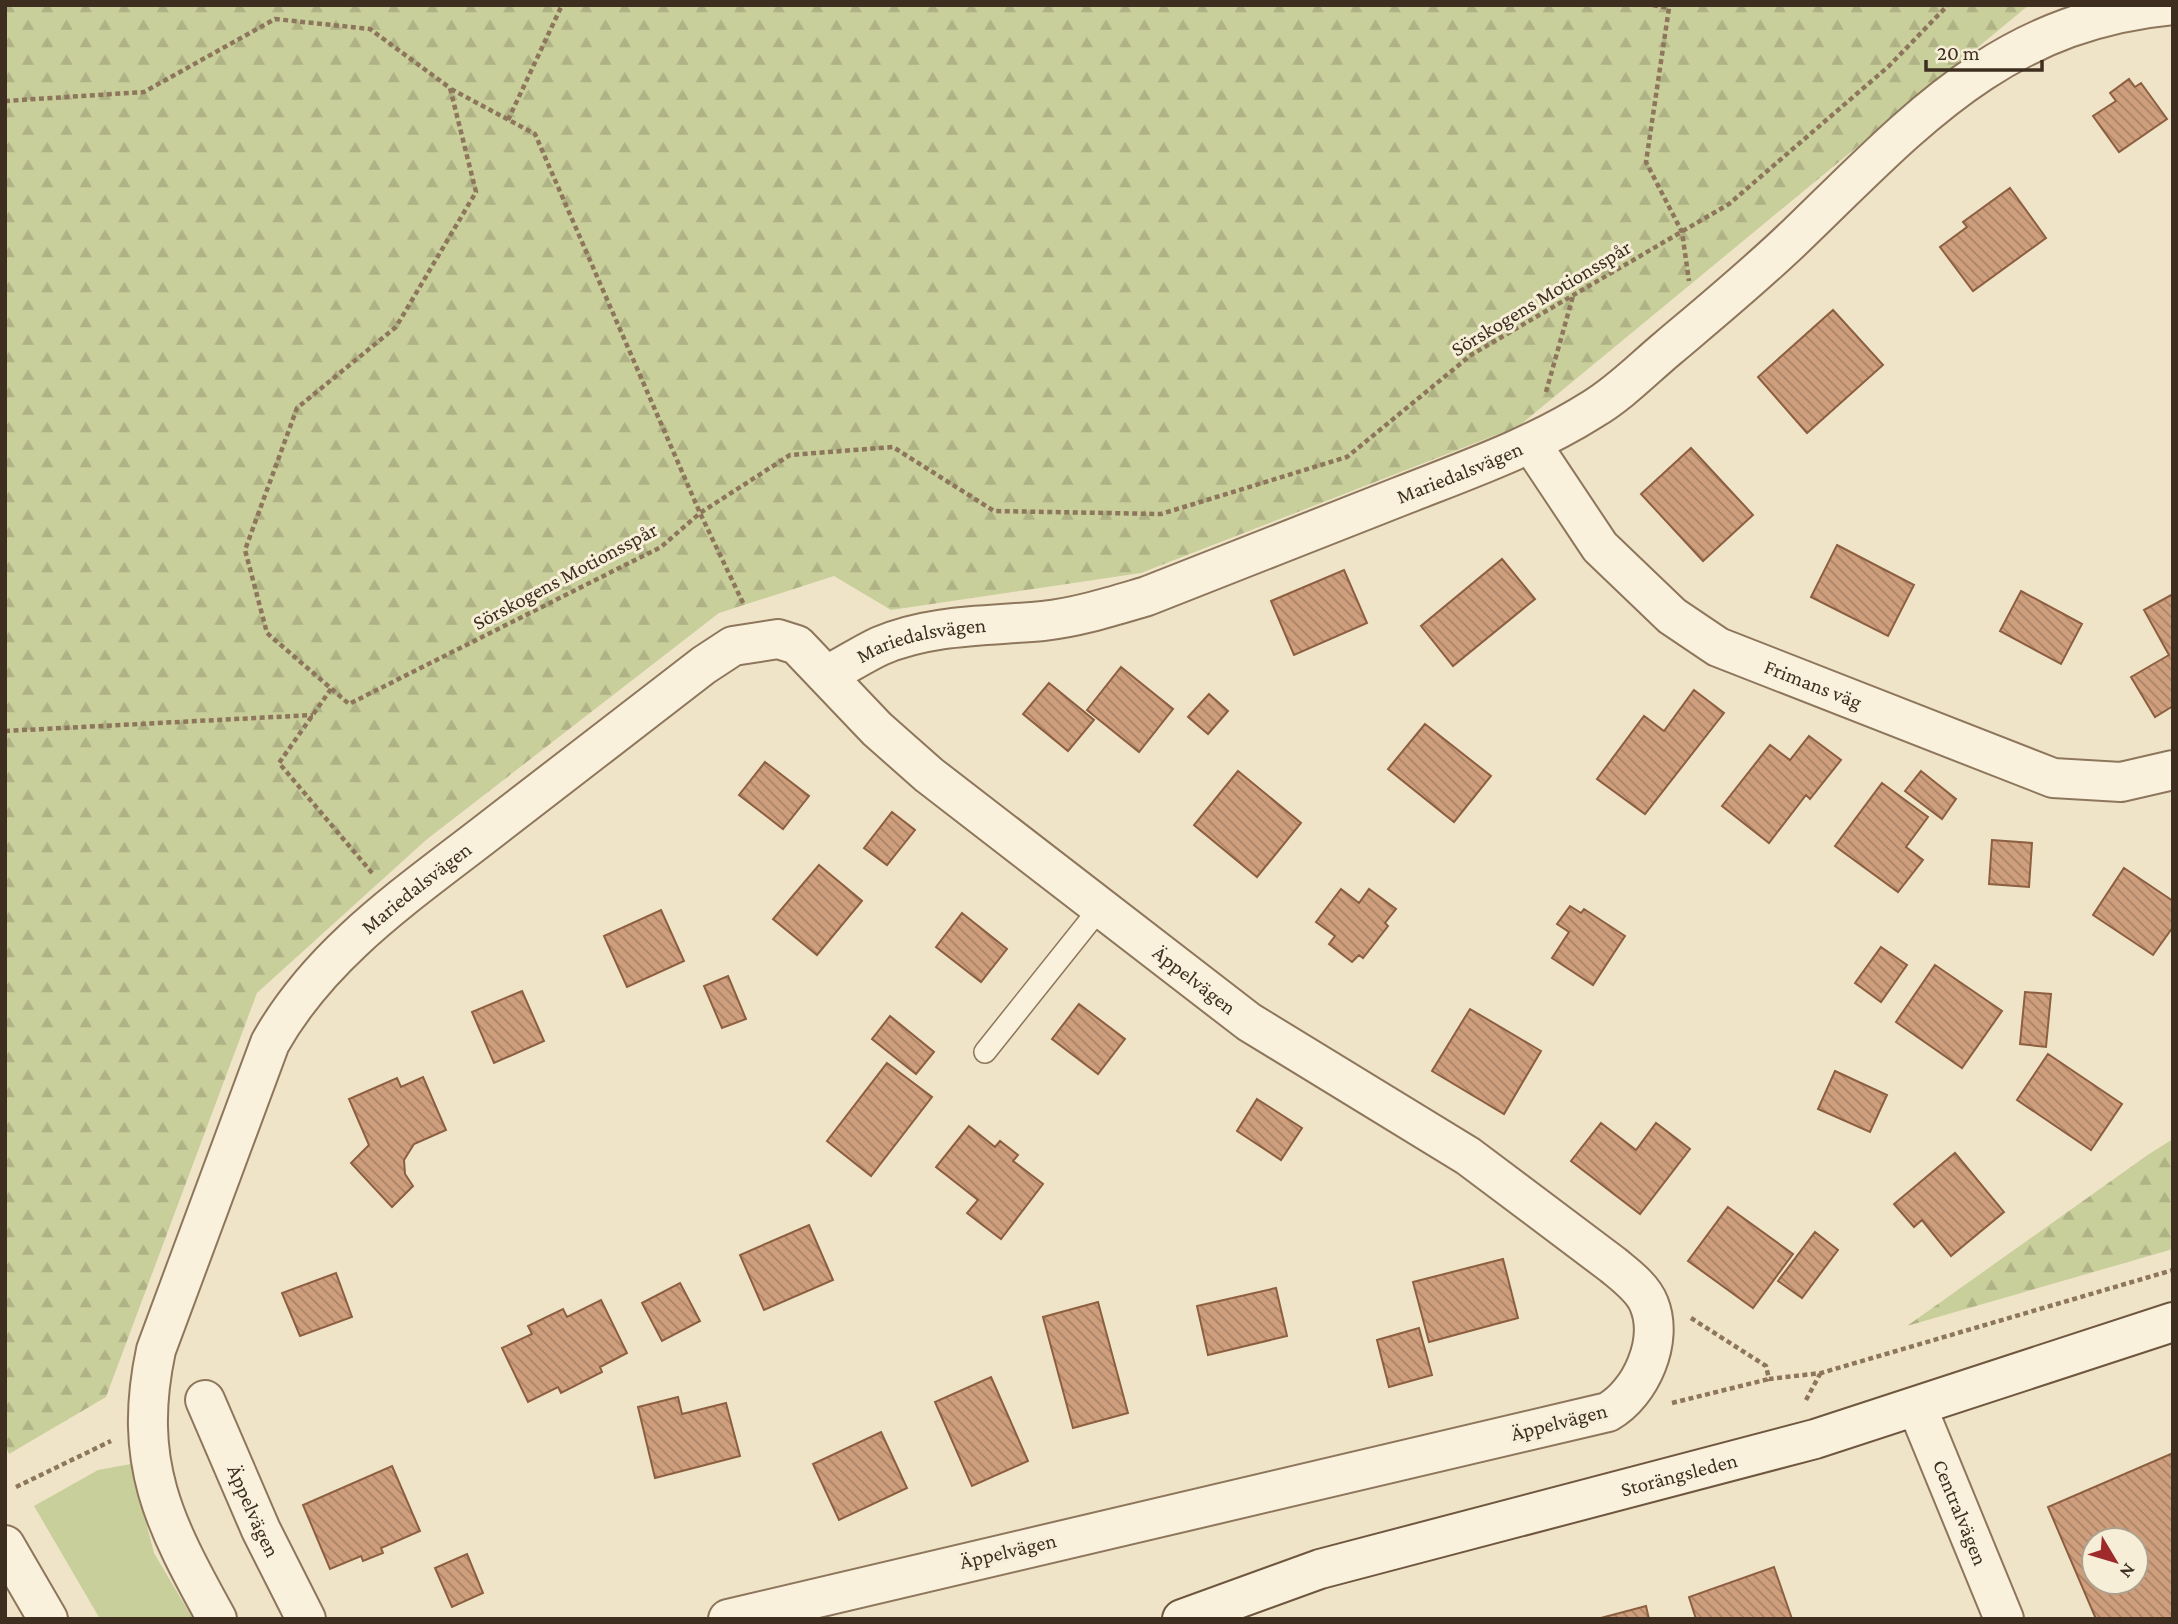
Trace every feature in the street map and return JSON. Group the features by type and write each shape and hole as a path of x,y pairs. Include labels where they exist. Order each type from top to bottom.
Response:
{"street":[{"name":"Mariedalsvägen","path":"218,1619 167,1524 155,1488 148,1435 149,1382 156,1350 270,1043 290,1007 332,958 397,902 704,665 733,646 778,639 797,645 829,674 881,646 924,634 993,623 1045,621 1090,613 1147,596 1532,444 1597,407 1763,268 1915,121 1982,71 2053,31 2102,15 2173,5"},
{"name":"Frimans väg","path":"1532,444 1600,547 1672,616 1718,647 2053,778 2121,782 2173,770"},
{"name":"Äppelvägen","path":"728,1619 1608,1412 1624,1403 1642,1378 1653,1329 1649,1304 1632,1280 1468,1156 1250,1022 929,775 877,729 829,674"},
{"name":"Storängsleden","path":"1182,1619 1320,1569 1815,1439 2173,1322"},
{"name":"Äppelvägen","path":"205,1400 261,1530 306,1619"},
{"name":"Centralvägen","path":"1917,1407 2004,1619"},
{"path":"5,1545 48,1619"}],"lane":[{"path":"985,1052 1100,908"}],"path":[{"path":"508,120 562,5"},
{"path":"1653,5 1669,8 1646,162 1682,232 1695,325"},
{"name":"Sörskogens Motionsspår","path":"450,88 476,192 396,327 297,408 246,550 267,633 349,704 661,547 700,513 790,456 893,447 994,511 1161,514 1347,457 1471,355 1729,204 1889,66 1948,5"},
{"path":"5,101 144,92 275,19 370,29 450,88 535,134 700,513 761,641"},
{"path":"1532,444 1573,295"},
{"path":"331,689 279,763 397,902"},
{"path":"5,732 313,715"},
{"path":"1669,1403 1769,1379 1821,1373 2173,1270"},
{"path":"1688,1316 1766,1366 1769,1379"},
{"path":"16,1487 125,1435 148,1435"}],"green space":[{"path":"5,5 2029,5 1519,426 1141,573 891,610 834,576 719,613 426,840 257,993 106,1397 9,1454 5,1445"},
{"path":"2173,1139 2173,1249 1907,1326 2149,1154"},
{"path":"131,1464 154,1553 193,1619 100,1619 34,1506 98,1470"}],"building":[{"path":"2129,79 2135,87 2141,83 2167,119 2119,152 2093,116 2116,101 2110,93"},
{"path":"2010,188 2046,238 1973,291 1940,247 1967,227 1963,222"},
{"path":"1833,310 1883,365 1807,433 1758,377"},
{"path":"1691,448 1753,515 1703,561 1641,494"},
{"path":"1837,545 1914,585 1888,636 1811,597"},
{"path":"1502,559 1535,599 1453,666 1421,626"},
{"path":"1344,570 1367,623 1294,655 1271,601"},
{"path":"2021,591 2082,624 2061,664 2000,631"},
{"path":"2173,594 2173,706 2155,717 2131,677 2169,655 2144,610"},
{"path":"1121,667 1173,709 1139,752 1087,710"},
{"path":"1049,683 1094,720 1068,751 1023,714"},
{"path":"1694,690 1724,713 1645,814 1597,779 1644,716 1664,731"},
{"path":"1209,694 1228,711 1208,734 1188,717"},
{"path":"1425,724 1491,776 1454,822 1388,769"},
{"path":"1809,736 1841,760 1810,799 1806,795 1769,843 1722,806 1770,745 1790,760"},
{"path":"765,762 809,796 783,829 739,795"},
{"path":"1238,771 1301,823 1257,877 1194,825"},
{"path":"1921,771 1956,799 1942,819 1905,791"},
{"path":"1882,783 1928,817 1906,847 1923,860 1898,892 1835,846"},
{"path":"892,812 915,830 887,865 864,848"},
{"path":"1992,840 2032,843 2029,887 1989,884"},
{"path":"819,865 862,901 817,955 773,919"},
{"path":"2124,868 2173,901 2173,927 2153,955 2093,915"},
{"path":"1341,889 1359,903 1369,889 1396,909 1385,923 1388,926 1363,958 1359,955 1352,962 1329,944 1335,936 1316,922"},
{"path":"1570,906 1581,913 1584,909 1625,936 1593,985 1552,958 1569,932 1557,924"},
{"path":"661,910 684,961 627,987 604,936"},
{"path":"962,913 1007,949 981,982 936,947"},
{"path":"1881,947 1907,965 1881,1002 1855,983"},
{"path":"1935,965 2002,1011 1962,1068 1896,1022"},
{"path":"728,976 746,1019 722,1028 704,986"},
{"path":"522,991 544,1041 494,1063 472,1012"},
{"path":"2025,992 2051,994 2046,1047 2020,1044"},
{"path":"1079,1004 1125,1039 1098,1074 1052,1039"},
{"path":"1470,1009 1541,1051 1504,1114 1432,1071"},
{"path":"890,1016 934,1052 916,1074 872,1039"},
{"path":"2048,1054 2122,1104 2091,1150 2017,1100"},
{"path":"887,1063 932,1097 871,1176 827,1141"},
{"path":"1835,1071 1887,1095 1870,1132 1818,1109"},
{"path":"423,1077 446,1130 414,1144 404,1160 405,1174 413,1186 392,1207 351,1163 369,1145 349,1099 397,1078 401,1087"},
{"path":"1257,1099 1302,1128 1281,1160 1237,1131"},
{"path":"1601,1123 1636,1150 1656,1123 1690,1149 1640,1214 1571,1161"},
{"path":"969,1126 995,1147 1000,1141 1018,1155 1013,1161 1043,1184 1001,1239 967,1213 978,1200 936,1167"},
{"path":"1955,1153 2004,1212 1951,1256 1922,1220 1914,1227 1894,1204"},
{"path":"1728,1207 1793,1254 1753,1308 1688,1261"},
{"path":"809,1225 833,1280 764,1310 740,1255"},
{"path":"1815,1232 1838,1250 1802,1298 1778,1281"},
{"path":"1503,1259 1518,1318 1429,1342 1413,1282"},
{"path":"336,1273 352,1317 300,1336 282,1293"},
{"path":"680,1283 700,1321 662,1341 642,1303"},
{"path":"1276,1288 1287,1336 1208,1355 1197,1306"},
{"path":"601,1300 627,1353 600,1367 602,1372 561,1393 558,1387 528,1402 502,1348 532,1334 528,1326 563,1309 567,1317"},
{"path":"1098,1302 1128,1413 1073,1428 1043,1317"},
{"path":"1419,1328 1432,1375 1389,1387 1377,1340"},
{"path":"991,1377 1028,1461 972,1486 935,1402"},
{"path":"678,1397 682,1414 726,1403 740,1456 655,1478 638,1407"},
{"path":"881,1432 907,1488 839,1520 813,1464"},
{"path":"2173,1453 2173,1619 2096,1619 2086,1596 2150,1596 2150,1526 2080,1526 2080,1582 2048,1507"},
{"path":"392,1466 420,1531 381,1548 383,1553 363,1561 361,1556 330,1569 303,1505"},
{"path":"467,1554 483,1593 452,1607 435,1568"},
{"path":"1774,1567 1792,1619 1696,1619 1689,1597"},
{"path":"1646,1606 1649,1619 1597,1619"}]}
